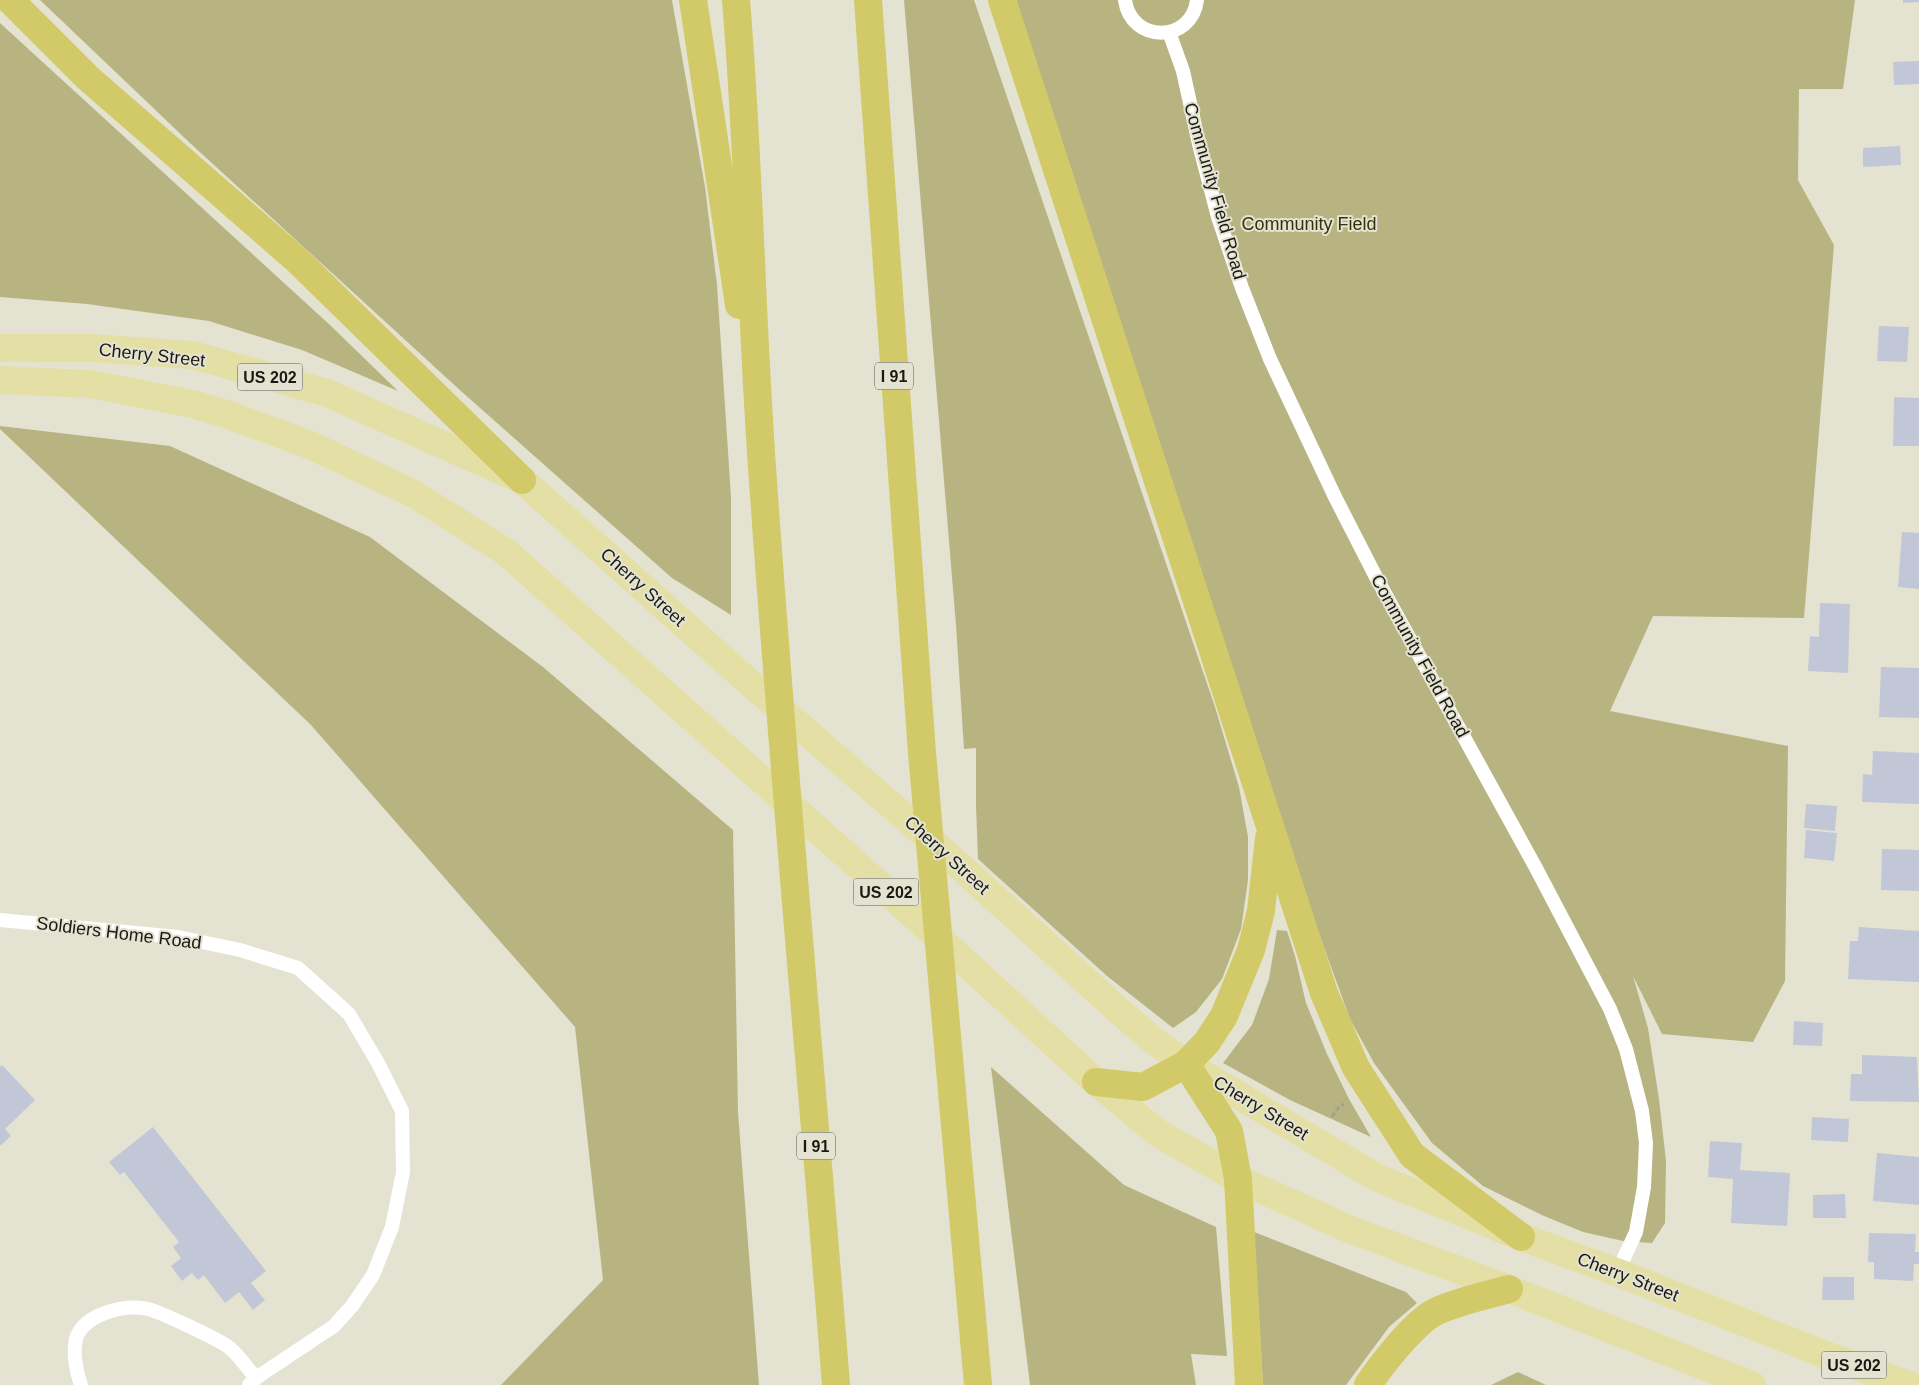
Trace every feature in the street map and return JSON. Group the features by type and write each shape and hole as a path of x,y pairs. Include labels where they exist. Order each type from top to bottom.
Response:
{"highway":[{"path":"10,0 88,78 297,260 522,480"},
{"path":"693,0 762,462"},
{"name":"I 91","path":"736,0 745,102 762,462 773,622 795,907 836,1385"},
{"name":"I 91","path":"868,0 922,753 978,1385"},
{"path":"1002,0 1324,993 1356,1068 1369,1091 1412,1155 1521,1237"},
{"path":"1096,1082 1144,1088 1186,1064 1206,1042 1224,1016 1251,950 1261,911 1270,829"},
{"path":"1186,1064 1229,1131 1238,1179 1249,1385"},
{"path":"1368,1385 1388,1357 1410,1333 1434,1312 1509,1289"}],"main road":[{"name":"Cherry Street","path":"0,348 92,348 192,355 326,393 522,480 742,676 922,832 1118,1010 1186,1064 1376,1176 1521,1237 1617,1272 1836,1359 1910,1385"},
{"name":"Cherry Street","path":"0,380 90,384 193,404 229,415 310,445 414,494 506,552 930,930 1096,1082 1158,1132 1238,1179 1349,1229 1509,1289 1752,1385"}],"lane":[{"path":"1125,0 1128,11 1140,27 1159,33 1178,29 1186,23 1192,16 1197,0"},
{"name":"Community Field Road","path":"1169,32 1183,71 1198,144 1218,217 1242,288 1270,360 1334,497 1536,868 1610,1009 1626,1049 1642,1111 1646,1143 1644,1187 1636,1232 1617,1272"},
{"name":"Soldiers Home Road","path":"0,920 178,937 240,950 298,968 349,1014 378,1063 402,1110 403,1172 392,1227 373,1275 352,1306 334,1326 252,1382 230,1347 148,1309 127,1307 110,1310 89,1322 77,1335 74,1351 81,1385"}],"path":[{"path":"1328,1124 1336,1110 1351,1099"}],"green space":[{"path":"40,0 672,0 705,187 717,285 731,497 731,615 672,578 462,392 190,143"},
{"path":"904,0 974,0 1215,707 1239,787 1248,837 1248,880 1241,929 1222,979 1196,1012 1173,1028 1107,976 978,859 976,748 964,749 956,625"},
{"name":"Community Field","path":"1012,0 1855,0 1843,89 1799,89 1798,180 1834,245 1804,618 1653,616 1610,711 1788,746 1785,981 1753,1042 1662,1034 1633,976 1648,1028 1666,1161 1665,1223 1652,1243 1623,1241 1583,1232 1544,1216 1483,1186 1432,1143 1374,1063 1350,1019 1179,548"},
{"path":"0,23 330,325 398,391 302,350 209,321 87,304 0,297"},
{"path":"0,426 170,446 370,537 543,667 733,830 738,1112 759,1385 501,1385 603,1280 575,1027 311,725 0,429"},
{"path":"1277,930 1287,931 1306,1003 1327,1054 1349,1099 1371,1137 1290,1100 1223,1063 1252,1025 1269,979"},
{"path":"991,1067 1124,1185 1216,1227 1227,1356 1191,1354 1196,1385 1030,1385"},
{"path":"1254,1232 1406,1292 1417,1303 1389,1327 1346,1385 1263,1385"},
{"path":"1518,1372 1546,1385 1491,1385"}],"building":[{"path":"1903,0 1919,0 1919,2 1903,3"},
{"path":"1919,61 1919,84 1894,85 1893,62"},
{"path":"1900,146 1901,165 1863,167 1863,148"},
{"path":"1879,326 1909,327 1907,362 1877,361"},
{"path":"1894,397 1919,398 1919,446 1893,446"},
{"path":"1902,532 1919,533 1919,589 1898,587"},
{"path":"1820,603 1850,604 1848,673 1808,671 1810,636 1819,637"},
{"path":"1881,667 1919,668 1919,718 1879,717"},
{"path":"1873,751 1919,753 1919,804 1862,802 1863,774 1872,775"},
{"path":"1806,804 1837,806 1835,831 1804,828"},
{"path":"1806,830 1837,833 1834,861 1804,858"},
{"path":"1882,849 1919,850 1919,891 1881,890"},
{"path":"1859,927 1919,931 1919,982 1848,979 1850,941 1858,941"},
{"path":"1794,1021 1823,1023 1822,1046 1793,1045"},
{"path":"1862,1055 1917,1057 1919,1102 1850,1101 1851,1074 1862,1074"},
{"path":"2,1065 35,1100 5,1129 11,1136 0,1146 0,1067"},
{"path":"1812,1117 1849,1119 1848,1142 1811,1140"},
{"path":"153,1127 266,1271 251,1283 265,1300 253,1310 239,1292 225,1303 204,1275 198,1280 192,1273 182,1281 171,1266 181,1258 173,1247 179,1242 124,1172 120,1175 109,1162"},
{"path":"1710,1141 1742,1143 1740,1170 1790,1173 1787,1226 1731,1223 1733,1179 1708,1177"},
{"path":"1877,1153 1919,1157 1919,1205 1873,1201"},
{"path":"1845,1194 1846,1218 1813,1218 1813,1195"},
{"path":"1869,1233 1916,1234 1915,1252 1919,1252 1919,1264 1914,1264 1913,1281 1874,1279 1874,1262 1868,1262"},
{"path":"1823,1277 1854,1277 1854,1300 1822,1300"}]}
